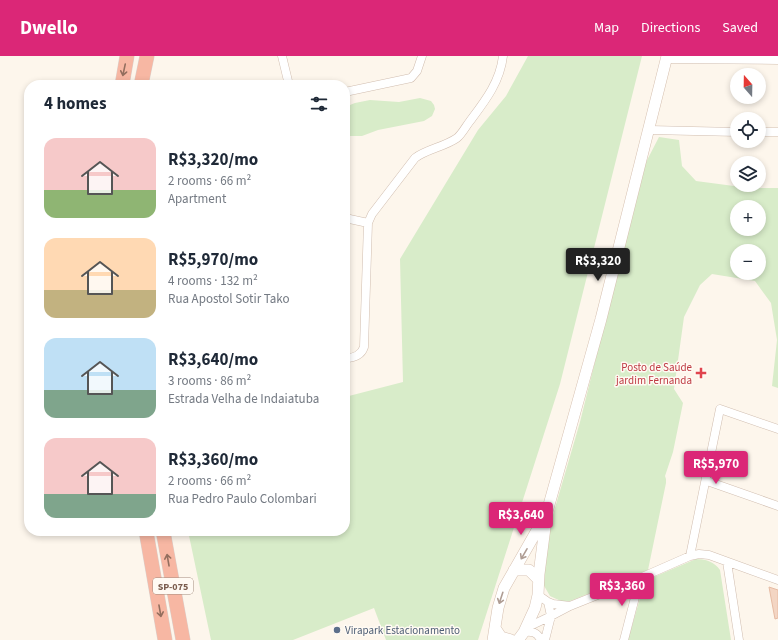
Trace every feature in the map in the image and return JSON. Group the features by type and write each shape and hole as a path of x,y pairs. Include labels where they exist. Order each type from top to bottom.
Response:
{"highway":[{"path":"123,80 128,56"},
{"path":"142,80 147,56"},
{"name":"SP-075","path":"147,536 165,640"},
{"name":"SP-075","path":"164,536 183,640"}],"main road":[{"path":"495,628 501,637 512,640 521,635 533,613 538,594 538,579 547,512 599,326 650,130 667,58"},
{"path":"493,640 500,601 504,588 547,512"},
{"path":"514,570 529,570 538,579"}],"street":[{"path":"282,56 288,80"},
{"path":"350,91 410,78 417,71 422,56"},
{"path":"350,358 357,356 362,352 364,347 368,223 372,214 415,158 458,137 488,96 499,76 503,56"},
{"path":"667,58 778,60"},
{"path":"650,130 730,132"},
{"path":"766,132 778,132"},
{"path":"350,219 368,223"},
{"path":"690,556 707,480 720,409 778,429"},
{"path":"707,480 778,506"},
{"path":"521,635 570,606 690,556 699,554 709,555 778,580"},
{"path":"727,562 739,640"},
{"path":"624,640 640,578"},
{"path":"538,594 553,604 570,606"},
{"path":"545,640 551,616 548,602"},
{"path":"521,635 536,633 541,640"}],"green space":[{"path":"528,56 642,56 560,384 478,640 386,640 374,608 293,640 211,640 189,536 350,536 350,396 403,382 400,259 478,130 506,96"},
{"path":"420,98 431,101 435,109 432,116 424,121 378,130 362,136 350,136 350,105 370,100 399,102"},
{"path":"659,137 679,140 682,166 696,181 730,185 730,192 766,192 766,188 778,188 778,388 772,386 777,340 771,303 755,281 749,280 766,280 766,244 730,244 730,277 712,274 700,285 684,317 674,389 683,403 673,452 665,476 666,483 648,570 565,603 550,596 543,584 548,532 580,422 643,168"},
{"path":"696,559 710,562 720,570 731,640 628,640 642,591 649,579"}],"building":[{"path":"769,587 778,590 778,618 775,619"}],"place":[{"name":"Posto de Saúde jardim Fernanda","path":"701,373"},
{"name":"Virapark Estacionamento","path":"337,630"}]}
